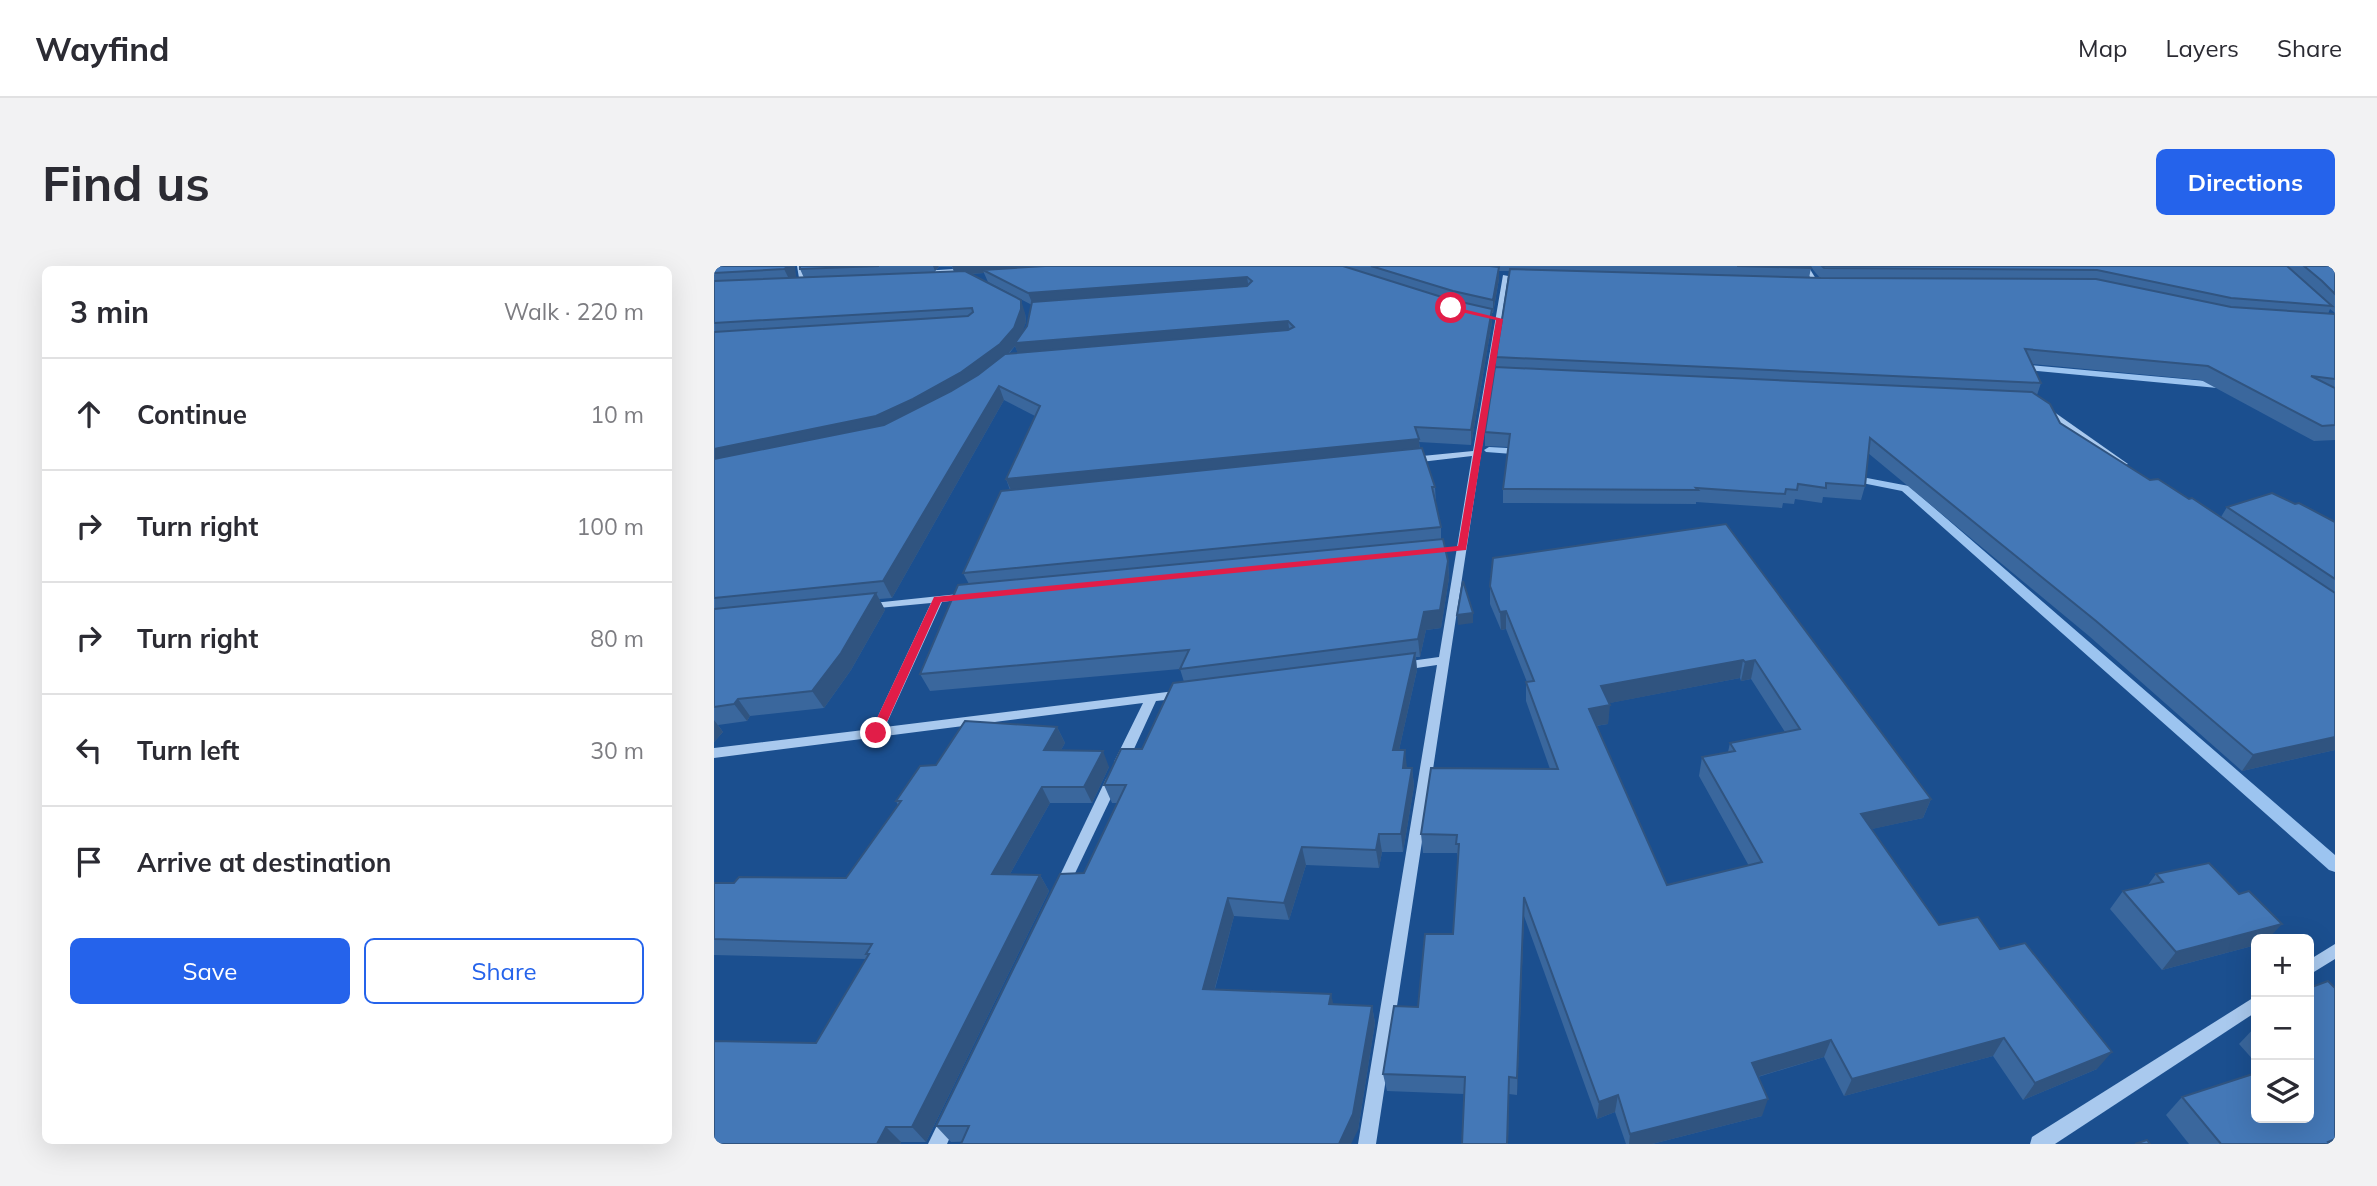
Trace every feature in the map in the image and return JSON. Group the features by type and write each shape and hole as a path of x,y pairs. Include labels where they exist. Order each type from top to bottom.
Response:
{"street":[{"path":"796,281 800,266"},
{"path":"1805,266 1822,286 1806,286"},
{"path":"920,273 973,270"},
{"path":"914,280 931,273 955,280"},
{"path":"1367,1144 1477,453 1497,375 1494,318 1499,276 1518,276"},
{"path":"780,286 814,278"},
{"path":"796,281 806,285"},
{"path":"2030,400 2132,470"},
{"path":"1395,462 1477,453"},
{"path":"1448,550 1462,548"},
{"path":"859,607 979,595"},
{"path":"876,733 938,599"},
{"path":"1388,667 1444,660"},
{"path":"714,752 1194,692"},
{"path":"1051,908 1152,698"},
{"path":"2314,965 2335,951"},
{"path":"2039,1144 2251,1006"},
{"path":"937,1144 955,1107"}],"building":[{"path":"714,266 789,266 784,269 714,273"},
{"path":"800,266 879,266 800,269"},
{"path":"1045,266 1343,266 1448,299 1492,309 1471,430 1415,427 1419,439 1006,479 1040,406 999,386 883,581 714,598 714,459 884,425 951,391 1005,354 1288,330 1294,327 1288,321 1015,343 1027,326 1032,302 1247,286 1252,281 1247,277 1028,293 983,270"},
{"path":"1371,266 1490,266 1499,267 1493,300"},
{"path":"1737,266 1810,266 1811,268"},
{"path":"1822,266 2287,266 2332,306 2231,298 2097,270"},
{"path":"2304,266 2335,266 2335,294 2322,281"},
{"path":"1510,269 1821,278 2096,279 2231,307 2335,314 2335,379 2311,376 2335,388 2335,425 2322,426 2208,366 2025,349 2041,383 1496,357"},
{"path":"965,271 1021,300 1021,309 1014,328 1000,344 960,373 876,416 714,449 714,332 968,316 973,312 972,308 714,323 714,281"},
{"path":"1495,367 2032,392 2050,404 2060,423 2150,480 2158,479 2189,499 2192,498 2335,593 2335,737 2253,755 2096,621 1870,438 1865,486 1826,483 1826,488 1798,484 1797,490 1786,489 1785,494 1696,488 1698,490 1503,489 1510,434 1485,432"},
{"path":"1422,448 1435,487 1432,487 1441,527 963,573 1001,491"},
{"path":"2272,493 2295,504 2299,503 2335,522 2335,579 2227,507"},
{"path":"1726,524 1931,799 1861,814 1939,925 1978,917 2000,949 2025,943 2112,1052 2035,1083 2004,1038 1852,1079 1831,1040 1752,1063 1768,1099 1630,1134 1618,1095 1599,1102 1524,897 1517,1078 1509,1077 1507,1144 1462,1144 1465,1077 1383,1074 1394,1006 1418,1007 1425,934 1453,934 1459,844 1456,844 1457,835 1421,834 1431,768 1558,769 1526,682 1534,681 1506,611 1500,612 1490,586 1493,558","holes":["1743,660 1755,660 1800,729 1730,743 1735,751 1702,757 1762,862 1667,885 1589,709 1610,705 1601,686"]},
{"path":"1443,539 1448,561 1440,610 1424,612 1418,639 1180,669 1189,650 920,674 958,585"},
{"path":"1463,581 1473,613 1457,615"},
{"path":"876,593 841,653 812,691 738,699 734,704 714,707 714,609"},
{"path":"1415,653 1393,750 1405,750 1403,768 1412,768 1401,834 1379,834 1376,850 1302,847 1284,903 1228,898 1203,989 1331,994 1329,1004 1372,1006 1353,1114 1339,1144 961,1144 969,1126 936,1126 1060,874 1084,873 1126,785 1104,785 1121,749 1142,749 1173,683"},
{"path":"965,721 1057,727 1044,750 1103,751 1084,787 1042,787 992,874 1040,875 912,1127 886,1127 877,1144 714,1144 714,1041 816,1043 869,954 866,954 872,944 714,939 714,883 734,883 739,877 846,878 901,801 896,801 920,766 936,765"},
{"path":"2209,863 2239,894 2249,891 2282,924 2176,952 2123,891 2163,882 2156,874"},
{"path":"2328,981 2335,988 2335,1139 2328,1142 2330,1144 2221,1144 2182,1097 2251,1075 2251,1123 2314,1123 2314,986"}],"waterway":[{"path":"2018,367 2228,386"},
{"path":"1489,450 1526,452"},
{"path":"1846,477 1905,488 2335,865"}],"route":[{"path":"876,733 938,599 1462,548 1500,319 1451,308"}]}
